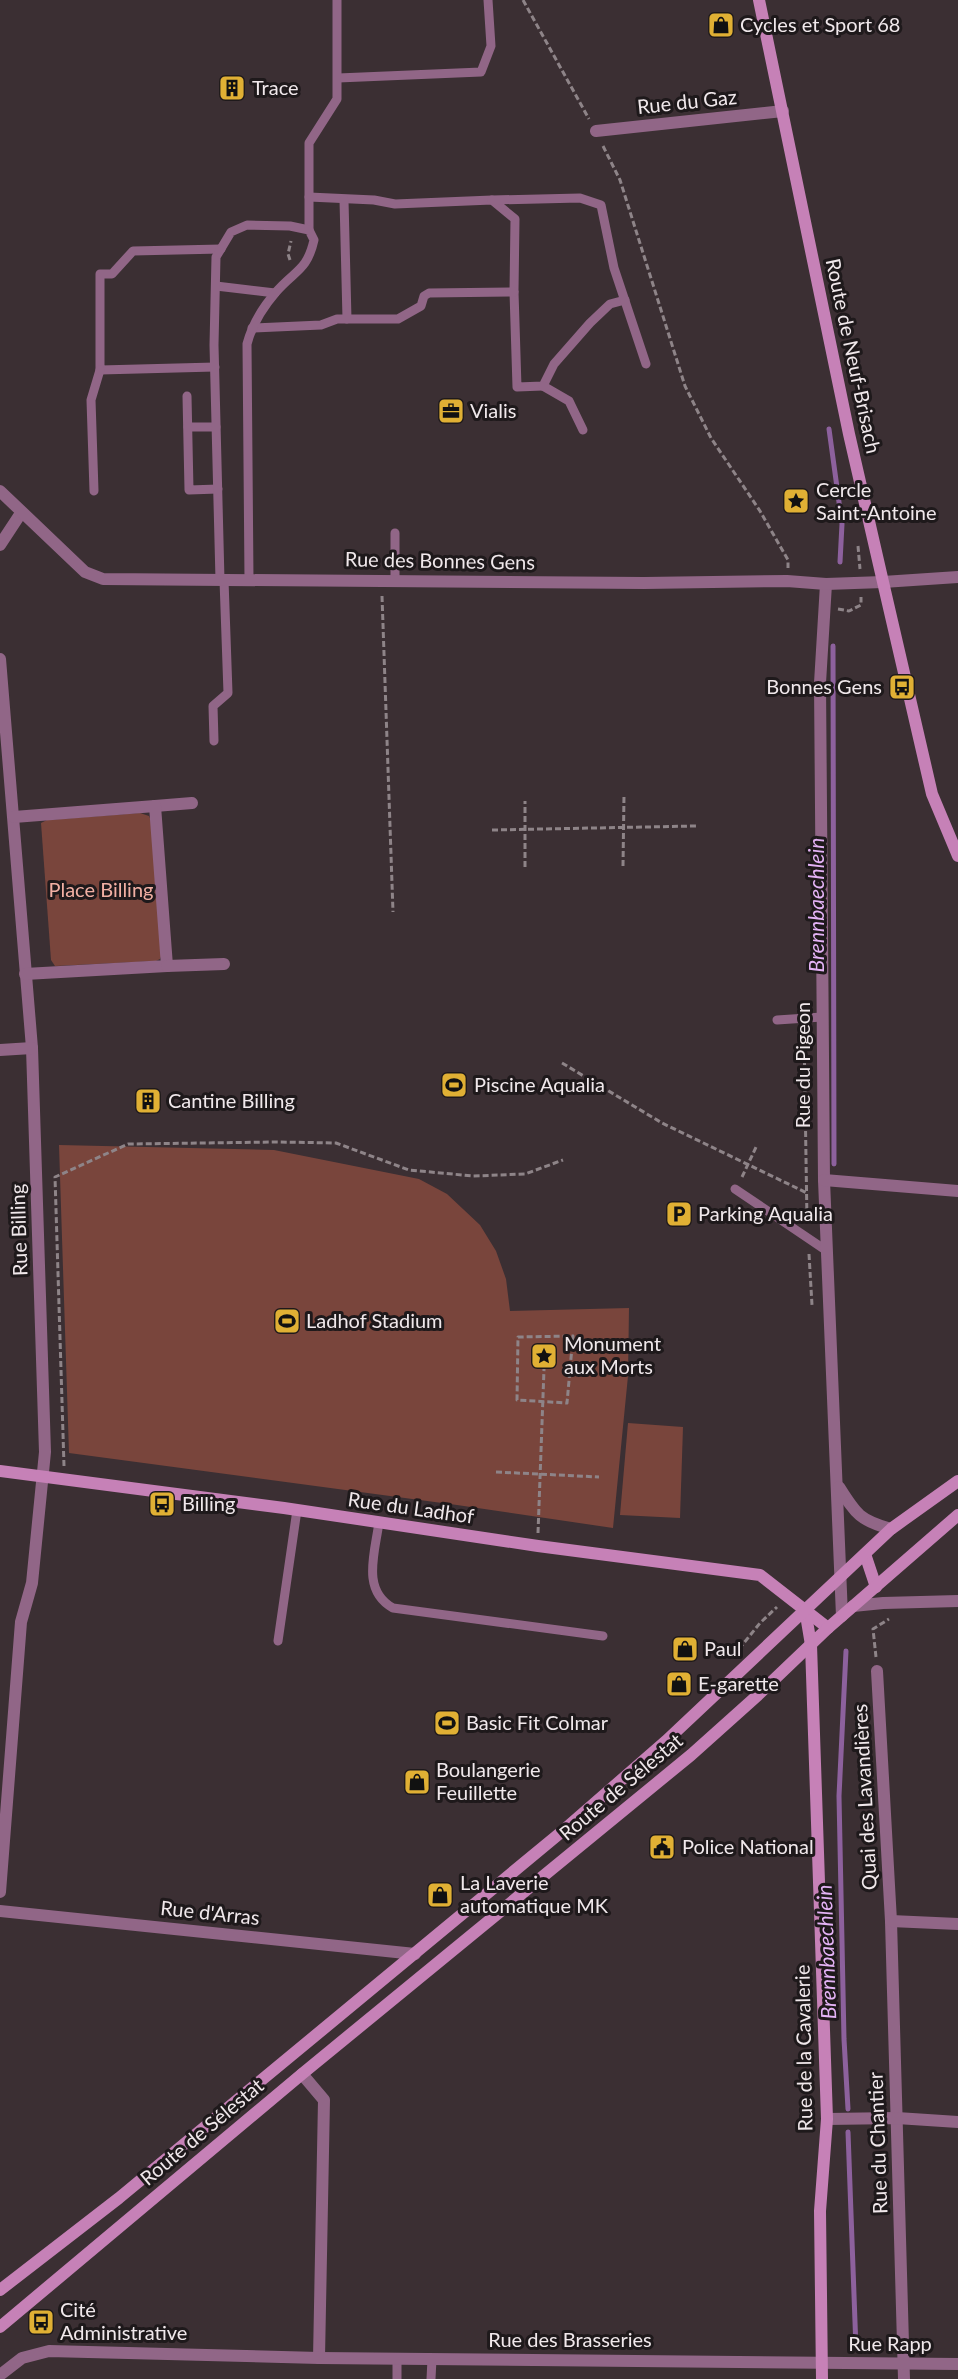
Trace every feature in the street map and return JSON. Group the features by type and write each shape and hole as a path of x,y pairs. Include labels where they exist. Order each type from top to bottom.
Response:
{"main road":[{"name":"Route de Neuf-Brisach","path":"759,0 882,582 932,794 954,838 958,856"},
{"name":"Rue du Ladhof","path":"0,1471 760,1575 828,1628"},
{"name":"Route de Sélestat","path":"0,2290 118,2198 582,1814 674,1733 891,1529 958,1481"},
{"name":"Route de Sélestat","path":"0,2327 302,2074 691,1755 828,1628 958,1515"},
{"path":"865,1554 876,1587"},
{"name":"Rue de la Cavalerie","path":"805,1609 811,1645 827,2120 820,2211 822,2379"},
{"path":"415,1954 431,1969"}],"street":[{"name":"Rue du Gaz","path":"596,131 783,111"},
{"name":"Rue des Bonnes Gens","path":"0,490 21,513 85,572 103,579 632,583 787,581 826,584 958,576"},
{"path":"0,545 21,513"},
{"name":"Rue du Pigeon","path":"826,584 820,683 824,1180 842,1616"},
{"name":"Rue Billing","path":"0,659 32,1048 45,1452 32,1583 21,1622 5,1753 0,1892"},
{"path":"14,817 192,803"},
{"path":"155,806 167,966"},
{"path":"25,974 224,964"},
{"path":"0,1050 32,1048"},
{"path":"824,1180 958,1191"},
{"name":"Rue du Pigeon","path":"838,1485 855,1512 869,1523 891,1529"},
{"path":"876,1587 883,1603"},
{"path":"853,1606 958,1601"},
{"name":"Quai des Lavandières","path":"877,1671 891,1921"},
{"name":"Rue d'Arras","path":"0,1911 415,1954"},
{"path":"891,1921 958,1924"},
{"name":"Rue du Chantier","path":"891,1921 904,2379"},
{"path":"302,2074 324,2100 319,2358"},
{"path":"827,2120 897,2118 958,2122"},
{"name":"Rue des Brasseries","path":"0,2375 22,2358 49,2351 319,2358 661,2360 822,2364"},
{"name":"Rue Rapp","path":"822,2364 958,2364"}],"lane":[{"path":"249,580 247,344 252,328 275,293 305,265 311,254 314,240 309,230 309,143 337,99 337,0"},
{"path":"338,78 482,72 490,46 488,0"},
{"path":"309,197 374,200 395,204 580,198 602,205 614,268 646,364"},
{"path":"344,200 347,320"},
{"path":"492,200 515,219 514,292 517,387 543,386 569,401 584,430"},
{"path":"214,741 213,706 228,693 214,367 216,257 231,232 247,225 290,226 309,230"},
{"path":"94,491 91,400 100,370 100,274 112,274 133,252 221,249"},
{"path":"216,286 275,293"},
{"path":"252,328 321,325 337,320 398,319 421,306 424,296 429,293 514,292"},
{"path":"543,386 554,364 590,323 610,304 625,300"},
{"path":"100,370 214,367"},
{"path":"187,396 189,490 218,489"},
{"path":"188,427 216,427"},
{"path":"395,533 395,580"},
{"path":"777,1020 822,1017"},
{"path":"735,1189 827,1251"},
{"path":"278,1641 297,1510"},
{"path":"379,1522 372,1581 382,1602 393,1608 603,1636"},
{"path":"398,2359 398,2379"},
{"path":"432,2359 432,2379"}],"path":[{"path":"523,0 596,131 620,180 685,386 711,438 760,511 788,560 787,581"},
{"path":"290,226 291,239 288,254 293,277"},
{"path":"382,580 393,912"},
{"path":"824,608 849,611 861,605 861,583"},
{"path":"623,866 624,795"},
{"path":"525,801 525,867"},
{"path":"492,830 696,826"},
{"path":"562,1063 662,1123 825,1202"},
{"path":"64,1480 55,1177 128,1144 336,1143 409,1170 473,1176 525,1174 563,1160"},
{"path":"735,1189 757,1145"},
{"path":"573,1336 567,1403 543,1402 517,1400 518,1337 573,1336"},
{"path":"538,1546 544,1369"},
{"path":"496,1472 598,1478"},
{"path":"877,1671 873,1629 896,1615"}],"green space":[{"name":"Place Billing","path":"140,813 149,816 151,821 162,953 160,959 55,966 51,960 41,823 47,820"},
{"name":"Ladhof Stadium","path":"59,1145 274,1150 419,1179 447,1194 480,1225 496,1251 506,1279 510,1311 629,1308 628,1376 613,1528 69,1453"},
{"path":"628,1423 683,1427 680,1518 620,1515"}],"waterway":[{"name":"Brennbaechlein","path":"829,429 842,524 840,562"},
{"name":"Brennbaechlein","path":"833,646 834,1164"},
{"name":"Brennbaechlein","path":"846,1651 839,1796 844,2039 848,2109"},
{"name":"Brennbaechlein","path":"848,2132 856,2349"}],"place":[{"name":"Cycles et Sport 68","path":"721,25"},
{"name":"Trace","path":"232,88"},
{"name":"Vialis","path":"451,411"},
{"name":"Cercle Saint-Antoine","path":"796,501"},
{"name":"Bonnes Gens","path":"902,687"},
{"name":"Piscine Aqualia","path":"454,1085"},
{"name":"Cantine Billing","path":"148,1101"},
{"name":"Parking Aqualia","path":"679,1214"},
{"name":"Ladhof Stadium","path":"287,1321"},
{"name":"Monument aux Morts","path":"544,1356"},
{"name":"Billing","path":"162,1504"},
{"name":"Paul","path":"685,1649"},
{"name":"E-garette","path":"679,1684"},
{"name":"Basic Fit Colmar","path":"447,1723"},
{"name":"Boulangerie Feuillette","path":"417,1782"},
{"name":"Police National","path":"662,1847"},
{"name":"La Laverie automatique MK","path":"440,1895"},
{"name":"Cité Administrative","path":"41,2322"}]}
